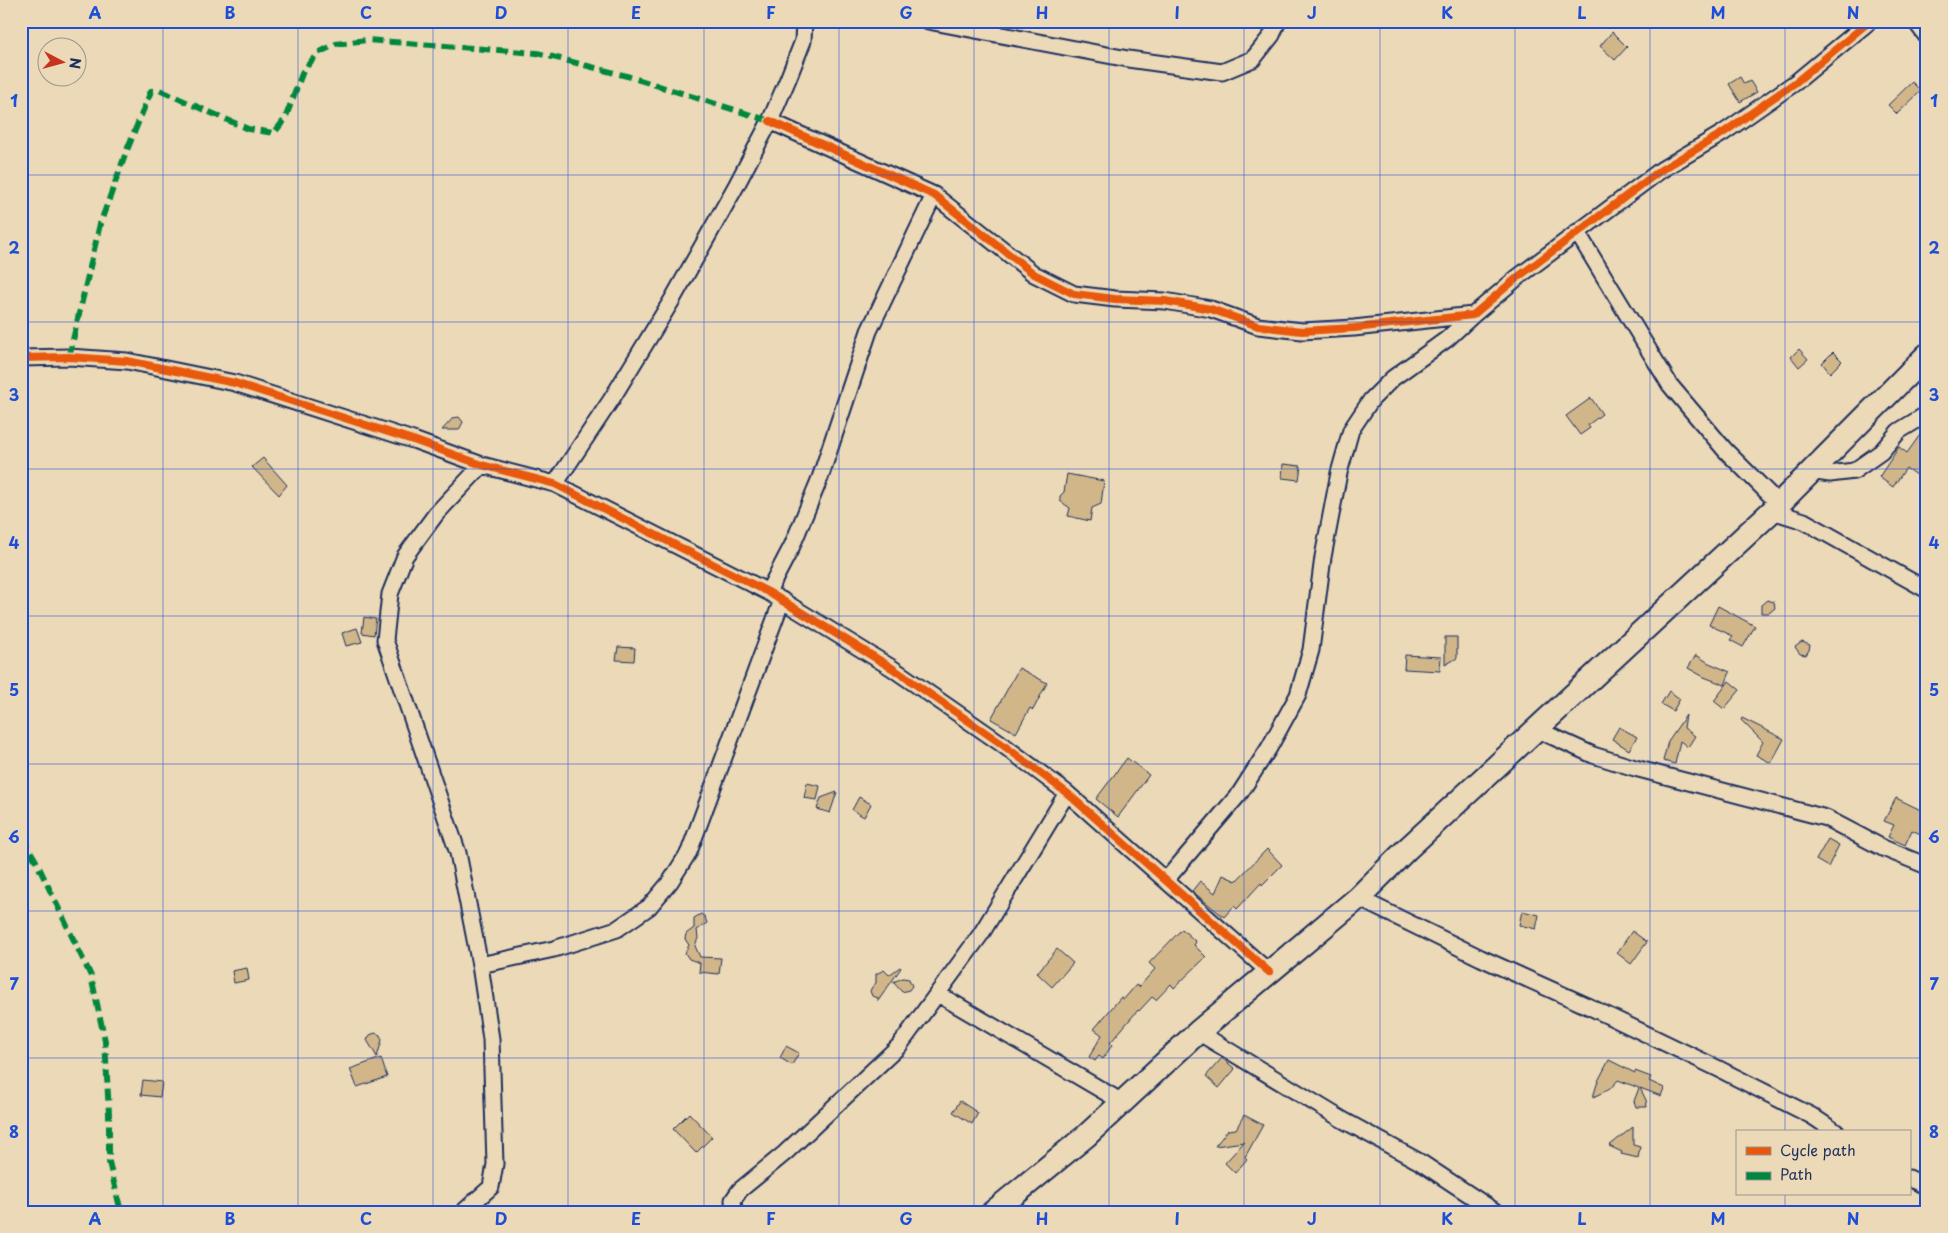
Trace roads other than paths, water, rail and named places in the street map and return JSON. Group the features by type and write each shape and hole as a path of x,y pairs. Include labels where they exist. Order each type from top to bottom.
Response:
{"main road":[{"path":"993,1212 1086,1136 1198,1032 1358,898 1406,850 1775,507 1927,355"}],"street":[{"path":"555,484 611,400 672,300 736,186 770,121 803,41 804,21"},
{"path":"928,21 1128,59 1222,72 1253,59 1272,35 1278,21"},
{"path":"1166,880 1240,793 1269,748 1298,695 1311,650 1323,557 1339,473 1351,430 1371,400 1393,378 1447,339 1518,276 1661,170 1723,133 1796,82 1870,21"},
{"path":"1915,21 1927,37"},
{"path":"770,121 934,195 1034,274 1074,294 1115,299 1165,300 1211,309 1258,326 1302,331 1354,328 1473,314"},
{"path":"768,592 792,546 820,478 869,331 934,195"},
{"path":"1577,232 1670,386 1775,507 1804,521 1927,590"},
{"path":"21,358 69,357 127,361 235,383 416,440 482,465 555,484 768,592 892,668 999,742 1067,793 1269,972"},
{"path":"1810,472 1830,474 1854,471 1881,452 1900,431 1927,414"},
{"path":"463,1212 491,1187 495,1164 491,1039 480,965 458,853 386,640 390,594 405,556 436,514 482,465"},
{"path":"480,965 554,949 617,929 649,907 670,882 689,852 782,600"},
{"path":"1536,729 1593,754 1635,768 1826,818 1883,848 1927,866"},
{"path":"734,1212 733,1200 740,1190 785,1153 900,1046 981,934 1067,793"},
{"path":"1358,898 1481,958 1592,1008 1719,1069 1812,1116 1833,1130"},
{"path":"938,994 1122,1102"},
{"path":"1198,1032 1343,1120 1420,1162 1496,1212"},
{"path":"1910,1178 1927,1187"}]}
